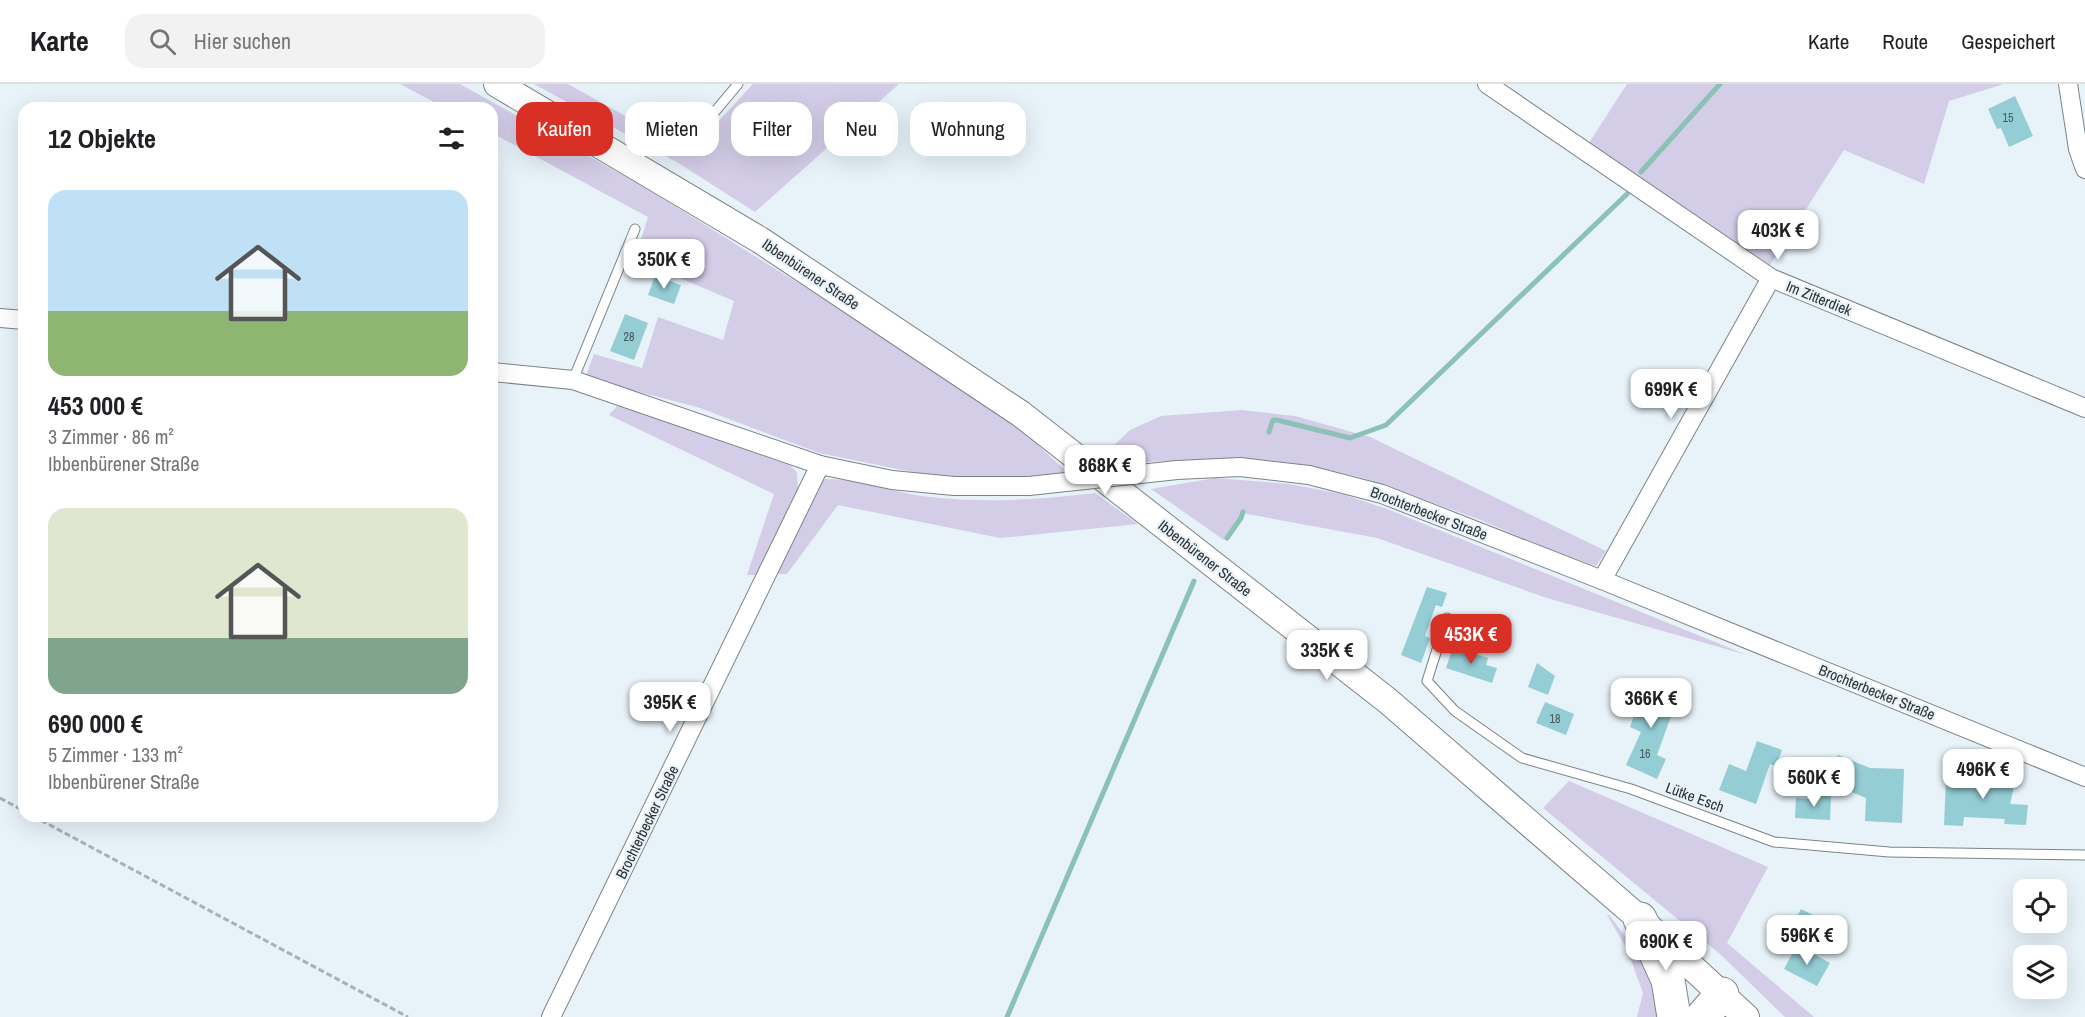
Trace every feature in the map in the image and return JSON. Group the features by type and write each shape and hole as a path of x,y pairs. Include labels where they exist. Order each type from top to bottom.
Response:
{"highway":[{"path":"1640,919 1668,980 1674,1017"}],"main road":[{"name":"Ibbenbürener Straße","path":"497,84 760,240 1021,414 1388,701 1640,919 1726,1010"}],"street":[{"name":"Im Zitterdiek","path":"1487,84 1771,278 2085,408"},
{"path":"2068,84 2078,149 2085,169"},
{"path":"1602,580 1771,278"},
{"path":"0,318 18,320"},
{"name":"Brochterbecker Straße","path":"498,373 573,381 820,465 891,480 954,486 1029,486 1177,470 1240,467 1309,475 1382,494 1602,580 2085,777"},
{"name":"Brochterbecker Straße","path":"551,1017 820,465"}],"lane":[{"path":"719,106 738,84"},
{"path":"573,381 635,229"},
{"name":"Lütke Esch","path":"1447,618 1427,681 1455,711 1522,758 1631,789 1774,842 1889,852 2085,855"}],"path":[{"path":"0,798 18,808"},
{"path":"44,822 408,1017"}],"shaded area":[{"path":"400,84 460,84 492,102 434,102"},
{"path":"534,84 568,84 600,102 567,102"},
{"path":"753,84 899,84 879,102 824,102 824,151 755,212 665,156 719,156 719,121 731,108 731,156 812,156 812,102 736,102"},
{"path":"1627,84 2004,84 1949,101 1924,184 1844,150 1770,265 1589,143"},
{"path":"498,105 516,115 516,146 498,136"},
{"path":"613,109 625,116 625,134 613,127"},
{"path":"535,156 589,156 644,187 803,286 1014,423 1067,472 1029,477 970,479 927,475 819,453 697,407 585,378 594,354 642,368 658,317 723,340 734,301 635,259 648,217"},
{"path":"618,405 642,411 791,466 797,473 798,491 760,575 747,575 774,494 609,415"},
{"path":"1242,410 1295,416 1370,437 1606,551 1596,566 1572,559 1478,519 1363,478 1334,471 1296,464 1236,458 1123,463 1107,452 1130,430 1161,416"},
{"path":"1215,478 1289,484 1342,494 1387,509 1747,655 1547,598 1377,538 1242,513 1224,540 1151,489"},
{"path":"821,479 862,483 916,495 951,499 1012,500 1095,493 1138,524 1000,538 838,505 787,574 776,574"},
{"path":"1569,781 1768,867 1727,943 1814,1017 1785,1017 1720,954 1543,808"},
{"path":"1607,915 1650,969 1661,1017 1637,1017 1643,993 1627,949"}],"building":[{"path":"2015,96 2033,136 2009,147 2001,128 1997,129 1988,109"},
{"path":"655,276 681,285 674,304 648,295"},
{"path":"625,314 648,323 634,360 610,351"},
{"path":"1427,587 1447,593 1442,607 1436,605 1425,636 1430,638 1421,663 1401,655"},
{"path":"1453,647 1488,658 1486,665 1497,668 1492,683 1446,668"},
{"path":"1537,663 1555,676 1548,695 1528,687"},
{"path":"1646,682 1679,694 1657,755 1666,759 1657,779 1626,765 1641,732 1630,727"},
{"path":"1545,702 1574,714 1566,735 1536,723"},
{"path":"1757,741 1782,750 1776,766 1770,764 1756,804 1719,790 1729,764 1746,771"},
{"path":"1838,755 1870,768 1904,769 1902,823 1865,821 1866,798 1827,782"},
{"path":"2000,762 2012,766 2008,781 2015,783 2010,804 2028,805 2026,825 2004,824 2005,819 1964,817 1963,826 1944,825 1946,779 1994,781"},
{"path":"1811,794 1831,795 1830,820 1795,818 1796,798 1811,799"},
{"path":"1801,909 1815,916 1805,935 1791,928"},
{"path":"1797,945 1830,963 1817,986 1784,969"}],"waterway":[{"path":"1641,172 1720,84"},
{"path":"1269,432 1273,420 1350,438 1386,425 1627,194"},
{"path":"1227,538 1243,512"},
{"path":"1007,1017 1194,581"}]}
